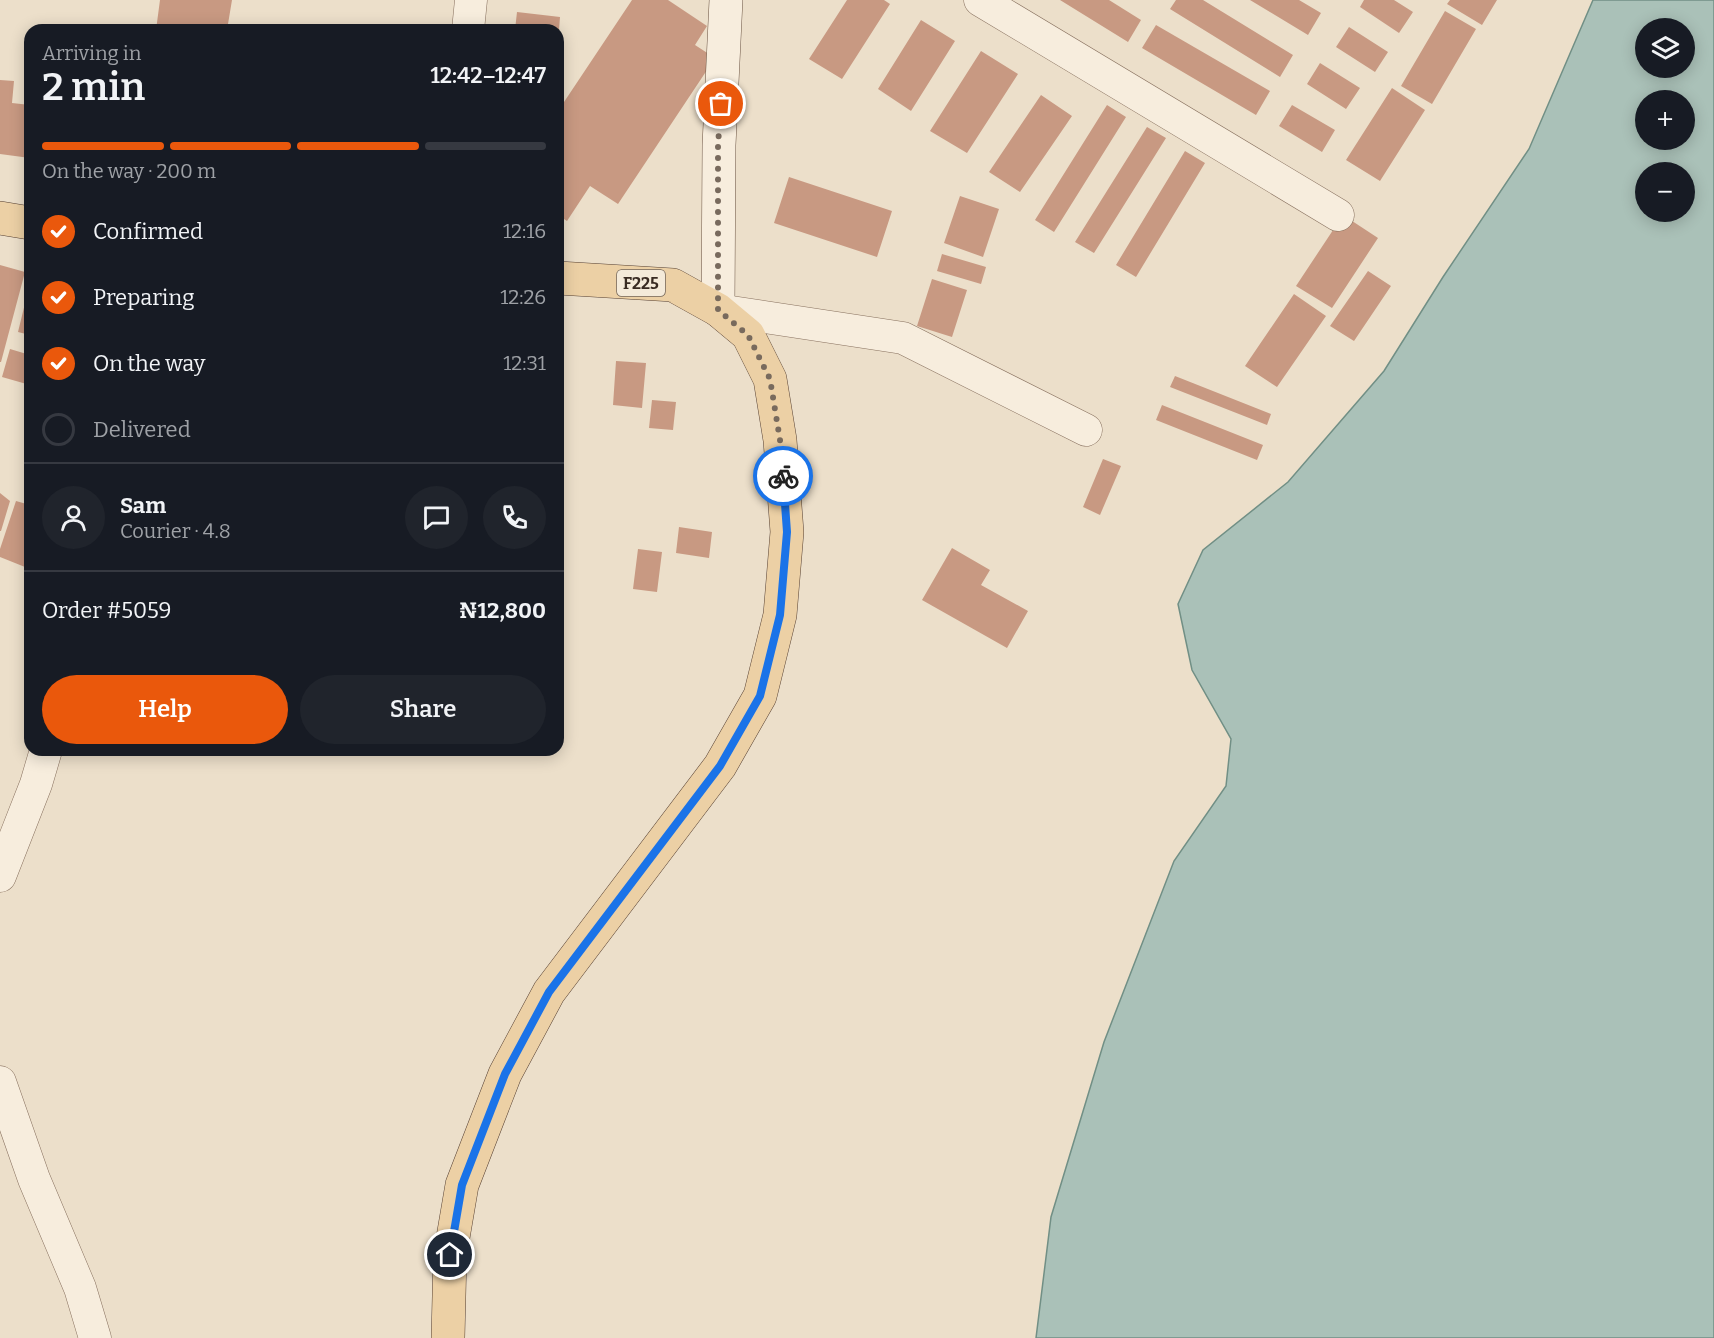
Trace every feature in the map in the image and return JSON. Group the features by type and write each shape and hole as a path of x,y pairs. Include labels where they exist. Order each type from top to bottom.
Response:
{"main road":[{"path":"718,310 718,145 726,0"},
{"path":"0,218 24,222"},
{"name":"F225","path":"448,1338 450,1255 462,1185 505,1074 549,992 720,766 760,696 780,615 787,532 780,440 770,379 748,335 718,310 673,285 564,278"}],"street":[{"path":"469,24 471,0"},
{"path":"980,0 1338,215"},
{"path":"718,310 903,338 1086,430"},
{"path":"0,876 36,784 44,756"},
{"path":"0,1082 34,1179 80,1288 95,1338"}],"shaded area":[{"path":"1593,0 1714,0 1714,1338 1036,1338 1051,1217 1104,1042 1174,861 1226,786 1231,739 1192,670 1178,604 1203,550 1288,482 1384,371 1443,277 1529,149"}],"building":[{"path":"160,0 232,0 228,24 157,24"},
{"path":"632,0 668,0 707,26 695,45 715,58 618,204 590,186 567,221 564,219 564,102"},
{"path":"847,0 884,0 890,4 842,79 809,59"},
{"path":"1060,0 1109,0 1141,20 1128,42"},
{"path":"1176,0 1203,0 1293,55 1280,77 1170,9"},
{"path":"1250,0 1299,0 1321,13 1308,35"},
{"path":"1364,0 1394,0 1413,12 1399,33 1360,7"},
{"path":"1450,0 1497,0 1482,25 1447,4"},
{"path":"1445,11 1476,29 1432,104 1401,86"},
{"path":"517,12 560,17 559,24 516,24"},
{"path":"921,20 955,41 911,111 878,89"},
{"path":"1156,25 1270,91 1256,115 1142,48"},
{"path":"1349,27 1388,52 1375,72 1336,47"},
{"path":"981,51 1018,74 967,153 930,131"},
{"path":"1320,63 1360,88 1346,109 1307,84"},
{"path":"0,80 14,81 12,103 24,104 24,157 0,154"},
{"path":"1392,88 1425,110 1380,181 1346,160"},
{"path":"1041,95 1072,116 1020,192 989,172"},
{"path":"1107,105 1126,117 1054,232 1035,220"},
{"path":"1292,105 1335,130 1322,152 1279,126"},
{"path":"1147,127 1166,138 1094,253 1075,242"},
{"path":"1185,151 1205,163 1136,277 1116,265"},
{"path":"789,177 892,211 877,257 774,223"},
{"path":"960,196 999,209 983,257 944,243"},
{"path":"1343,215 1378,238 1332,308 1296,286"},
{"path":"942,254 986,267 981,284 937,271"},
{"path":"0,265 24,272 24,276 0,362"},
{"path":"1368,271 1391,286 1354,341 1330,326"},
{"path":"932,279 967,290 952,337 917,326"},
{"path":"1294,294 1326,316 1277,387 1245,366"},
{"path":"24,307 24,334 18,332"},
{"path":"10,349 24,353 24,383 2,377"},
{"path":"616,361 646,363 642,408 613,405"},
{"path":"1175,376 1271,414 1267,425 1170,387"},
{"path":"652,400 676,402 673,430 649,428"},
{"path":"1162,405 1263,445 1257,460 1156,420"},
{"path":"1103,459 1121,466 1100,515 1083,507"},
{"path":"0,493 10,501 1,531 0,531"},
{"path":"16,501 24,503 24,567 0,557 0,549"},
{"path":"679,527 712,532 709,558 676,553"},
{"path":"952,548 990,570 981,585 1028,611 1007,648 922,600"},
{"path":"638,549 662,552 657,592 633,589"}],"way so far":[{"path":"721,104 718,145 718,310 748,335 770,379 780,440 783,476"}],"route":[{"path":"450,1255 462,1185 505,1074 549,992 720,766 760,696 780,615 787,532 783,476"}]}
